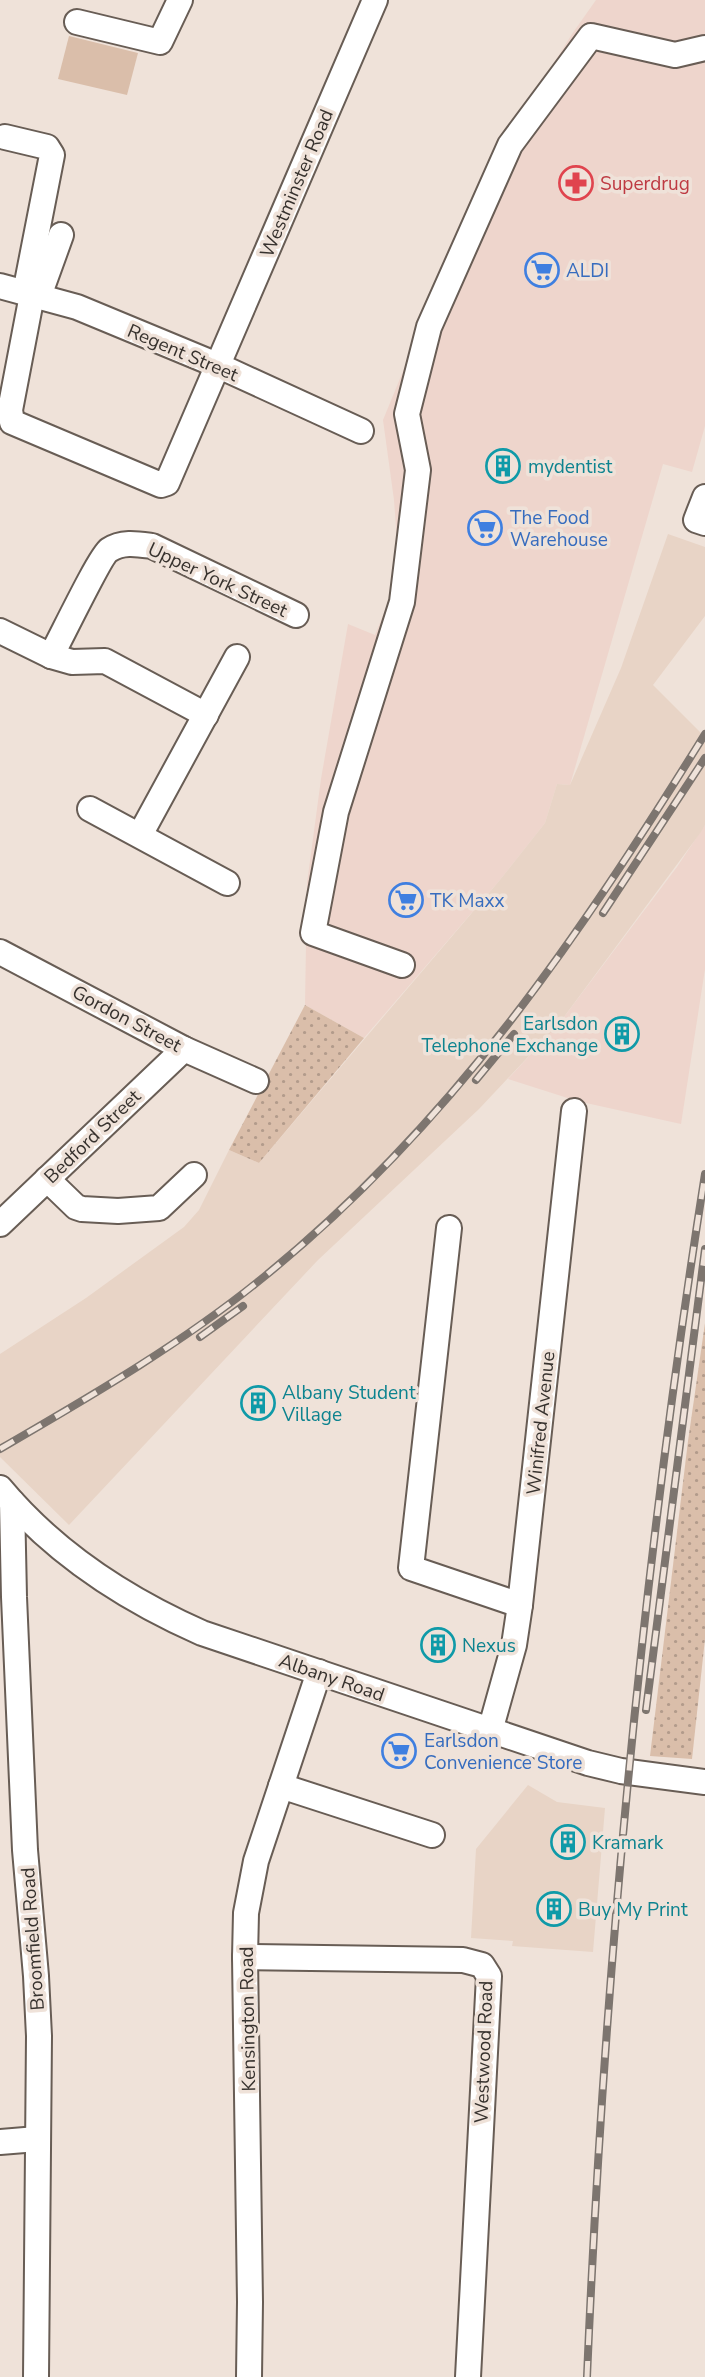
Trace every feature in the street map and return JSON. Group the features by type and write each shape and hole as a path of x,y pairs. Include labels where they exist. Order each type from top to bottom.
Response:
{"street":[{"path":"77,22 160,42 180,0"},
{"name":"Westminster Road","path":"32,295 10,410 12,422 161,485 167,483 375,0"},
{"path":"402,965 313,933 336,812 402,602 418,470 407,414 429,327 510,145 591,36 675,55 705,48"},
{"path":"5,137 47,147 52,155 32,295"},
{"path":"32,295 61,235"},
{"name":"Regent Street","path":"0,286 77,307 217,365 361,431"},
{"path":"705,497 696,520 705,523"},
{"name":"Upper York Street","path":"51,656 106,552 124,544 152,546 296,615"},
{"path":"0,631 51,656 72,662 105,661 206,715"},
{"path":"140,835 237,657"},
{"path":"90,809 227,883"},
{"name":"Gordon Street","path":"0,952 184,1049 256,1081"},
{"name":"Bedford Street","path":"0,1224 184,1049"},
{"name":"Winifred Avenue","path":"490,1731 514,1645 520,1605 574,1111"},
{"path":"47,1179 76,1207 118,1211 159,1208 194,1175"},
{"path":"449,1228 411,1568 520,1605"},
{"name":"Albany Road","path":"6,1495 72,1558 130,1598 202,1633 490,1731 611,1769 705,1782"},
{"name":"Broomfield Road","path":"6,1495 23,1810 39,2036 36,2377"},
{"name":"Kensington Road","path":"249,2377 245,1957 250,1889 256,1861 319,1672"},
{"path":"281,1786 432,1835"},
{"name":"Westwood Road","path":"245,1957 463,1960 480,1964 489,1976 468,2377"},
{"path":"0,2141 37,2139"}],"shaded area":[{"path":"596,0 705,0 705,426 692,472 663,464 570,785 557,784 545,823 499,881 364,1038 305,1005 307,883 321,779 348,624 375,635 391,596 397,541 383,420 482,178"},
{"path":"69,36 138,53 127,95 58,79"},
{"path":"668,534 705,547 705,616 653,685 705,737 705,825 701,832 558,1025 479,1109 318,1260 69,1525 0,1457 0,1354 86,1298 184,1227 199,1210 229,1150 259,1163 499,881 545,823 557,784 570,785 621,668"},
{"path":"705,825 705,969 681,1124 577,1101 508,1079 558,1025 677,867"},
{"path":"305,1005 364,1038 259,1163 229,1150"},
{"path":"705,1323 705,1639 692,1759 650,1756 688,1441"},
{"path":"528,1785 557,1802 605,1808 593,1952 512,1946 513,1941 471,1938 476,1849"}],"railway":[{"path":"0,1449 136,1368 202,1324 265,1276 333,1217 395,1155 454,1091 560,954 610,883 705,734"},
{"path":"603,913 705,758"},
{"path":"476,1080 514,1034"},
{"path":"587,2377 604,2075 629,1774 662,1473 705,1174"},
{"path":"646,1710 705,1249"},
{"path":"200,1337 243,1306"}],"place":[{"name":"Superdrug","path":"576,183"},
{"name":"ALDI","path":"542,270"},
{"name":"mydentist","path":"503,466"},
{"name":"The Food Warehouse","path":"485,528"},
{"name":"TK Maxx","path":"406,900"},
{"name":"Earlsdon Telephone Exchange","path":"622,1034"},
{"name":"Albany Student Village","path":"258,1403"},
{"name":"Nexus","path":"438,1645"},
{"name":"Earlsdon Convenience Store","path":"399,1751"},
{"name":"Kramark","path":"568,1842"},
{"name":"Buy My Print","path":"554,1909"}]}
